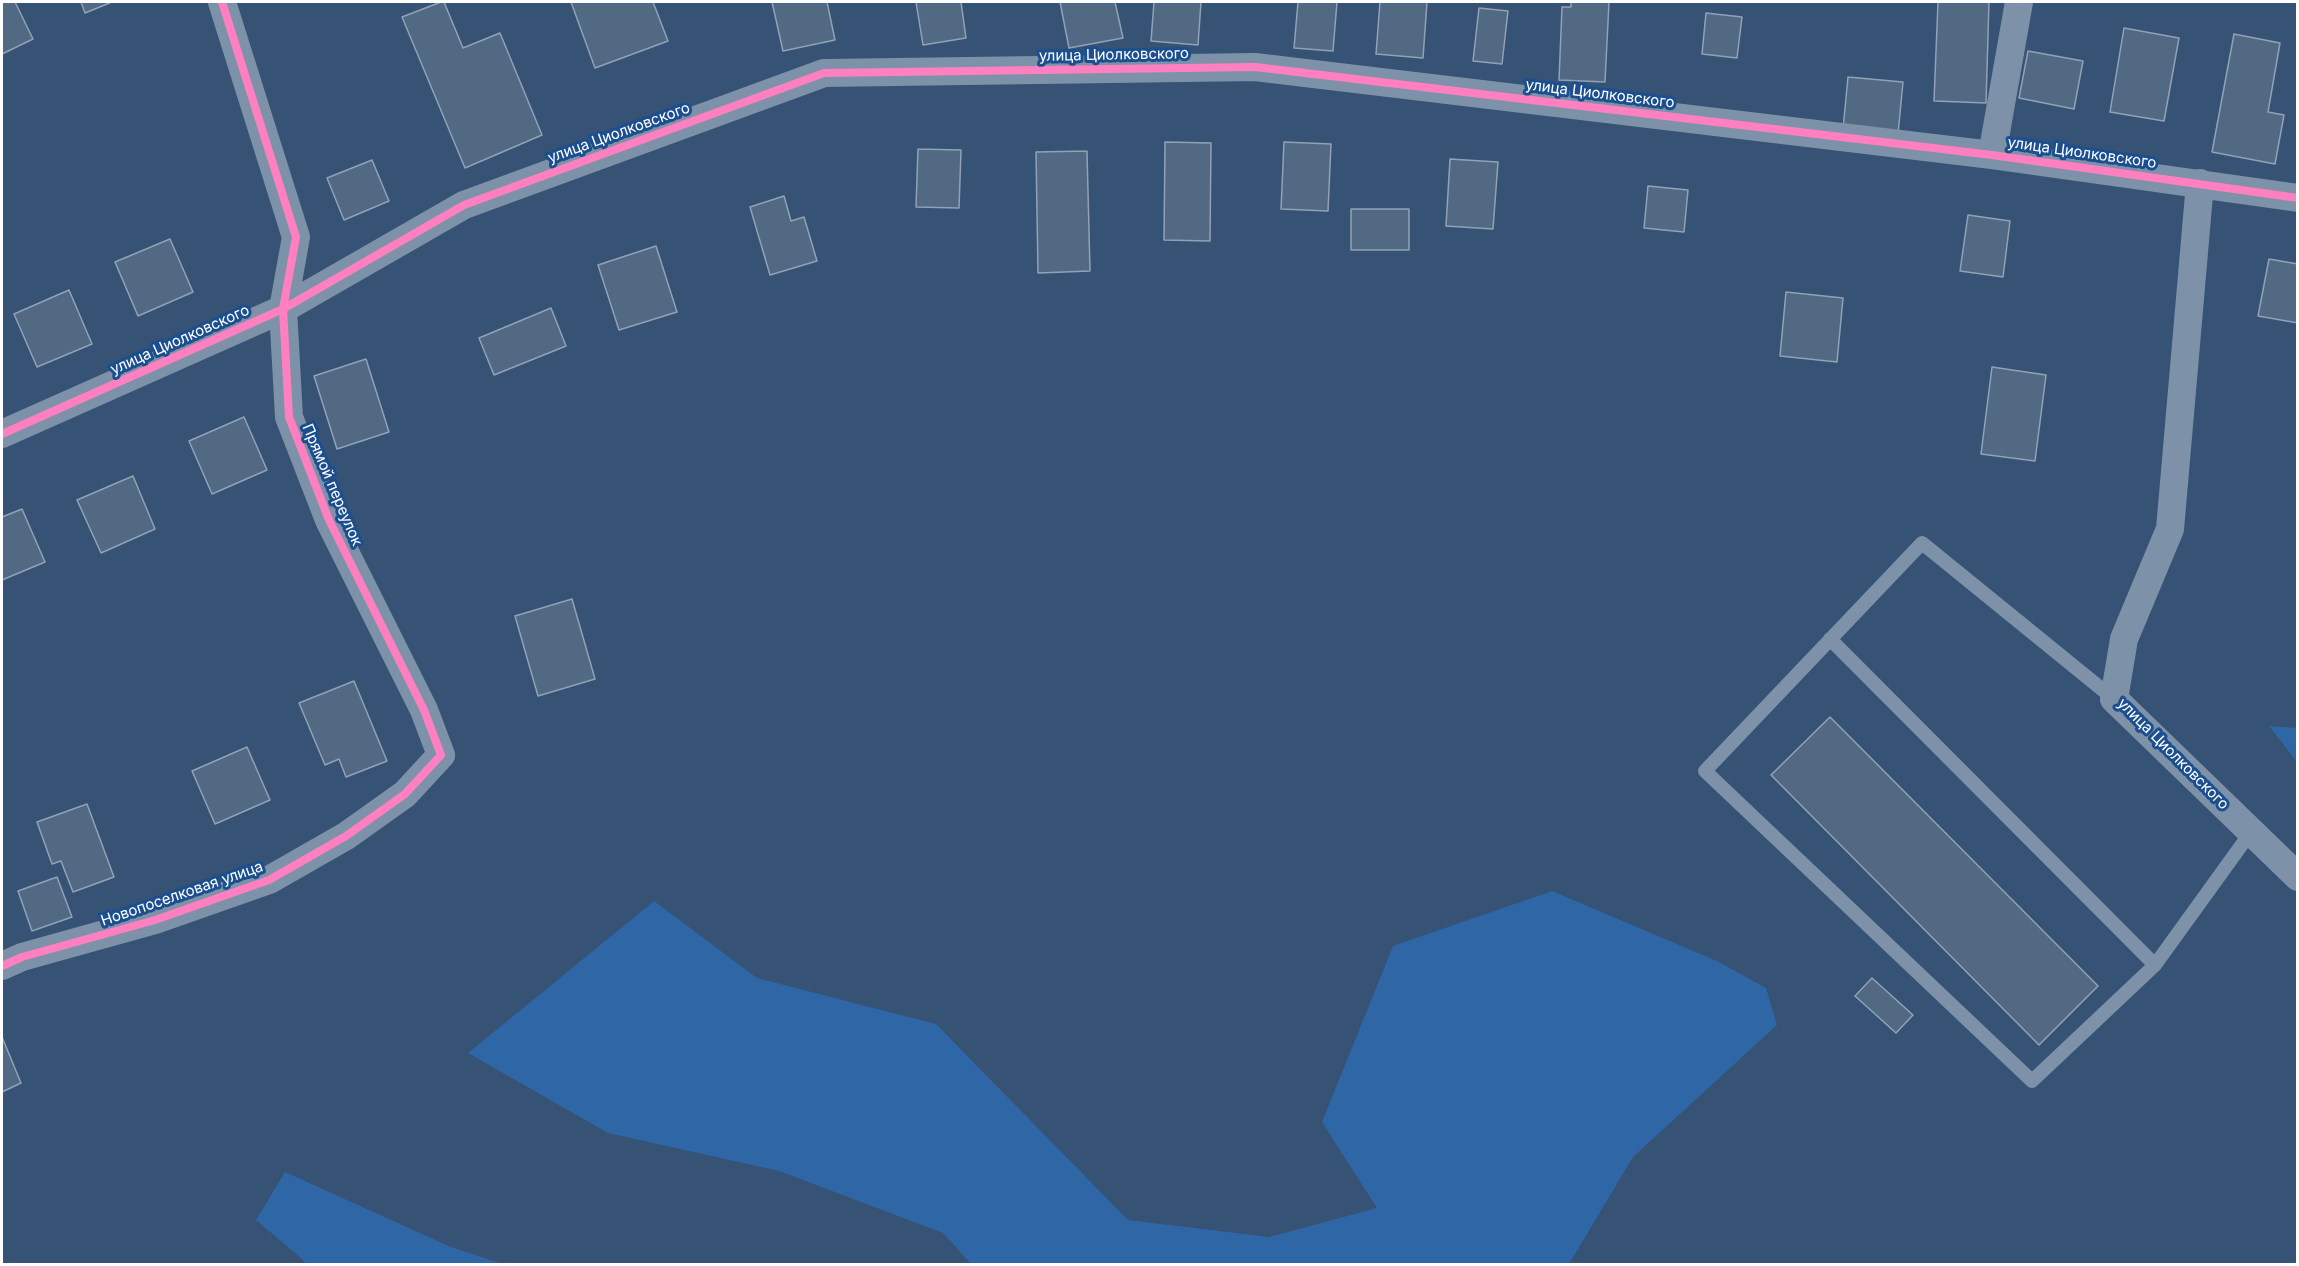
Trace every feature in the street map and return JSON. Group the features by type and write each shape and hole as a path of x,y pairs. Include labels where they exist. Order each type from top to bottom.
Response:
{"street":[{"name":"Прямой переулок","path":"222,2 296,237 283,309 289,417 329,520 424,710 441,755"},
{"path":"1992,154 2019,2"},
{"name":"улица Циолковского","path":"2,434 283,309 464,205 824,73 1255,67 1992,154 2298,198"},
{"name":"улица Циолковского","path":"2200,183 2170,529 2124,639 2114,699 2298,877"},
{"name":"Новопоселковая улица","path":"2,966 22,957 155,920 269,880 346,836 405,794 441,755"}],"lane":[{"path":"2114,699 1922,543 1705,771 2032,1081 2155,965 2251,832"},
{"path":"1830,639 2155,965"}],"shaded area":[{"path":"2269,726 2297,728 2297,762"},
{"path":"1552,891 1717,961 1766,988 1777,1025 1633,1157 1569,1264 971,1264 943,1233 779,1171 608,1133 468,1053 654,901 757,978 936,1024 1128,1220 1269,1237 1377,1208 1322,1122 1393,946"},
{"path":"285,1172 451,1247 503,1264 305,1264 256,1220"}],"building":[{"path":"2,2 15,2 33,39 2,54"},
{"path":"81,2 112,2 85,13"},
{"path":"444,2 463,48 500,33 542,135 465,168 402,17"},
{"path":"571,2 653,2 668,41 595,68"},
{"path":"772,2 827,2 835,40 783,51"},
{"path":"916,2 961,2 966,38 923,45"},
{"path":"1060,2 1115,2 1123,38 1069,48"},
{"path":"1154,2 1201,2 1198,45 1151,41"},
{"path":"1298,2 1337,2 1333,51 1294,48"},
{"path":"1380,2 1427,2 1423,58 1376,54"},
{"path":"1571,2 1609,2 1605,82 1559,80 1562,7 1571,7"},
{"path":"1938,2 1989,2 1986,103 1934,101"},
{"path":"1479,8 1508,11 1502,64 1473,61"},
{"path":"1706,13 1742,17 1737,58 1702,54"},
{"path":"2124,28 2179,38 2164,121 2110,112"},
{"path":"2234,34 2280,43 2268,112 2284,115 2275,164 2212,152"},
{"path":"2028,51 2083,61 2074,109 2019,98"},
{"path":"1848,77 1903,82 1898,134 1843,129"},
{"path":"1165,142 1211,143 1210,241 1164,240"},
{"path":"1284,142 1331,144 1328,211 1281,209"},
{"path":"918,149 961,150 959,208 916,207"},
{"path":"1087,151 1090,271 1038,273 1036,152"},
{"path":"1450,159 1498,162 1493,229 1446,226"},
{"path":"372,160 389,201 344,220 327,178"},
{"path":"1648,186 1688,190 1684,232 1644,228"},
{"path":"784,196 791,221 804,217 817,261 770,275 750,207"},
{"path":"1351,209 1409,209 1409,250 1351,250"},
{"path":"1968,215 2010,221 2003,277 1960,271"},
{"path":"170,239 193,292 138,316 115,262"},
{"path":"656,246 677,312 619,330 598,265"},
{"path":"2269,259 2298,264 2298,323 2258,316"},
{"path":"69,290 92,344 37,367 14,314"},
{"path":"1786,292 1843,298 1837,362 1780,356"},
{"path":"551,308 566,346 494,375 479,338"},
{"path":"366,359 389,432 337,449 314,376"},
{"path":"1992,367 2046,375 2035,461 1981,454"},
{"path":"244,417 267,470 212,494 189,441"},
{"path":"133,476 155,529 101,553 77,500"},
{"path":"22,509 45,562 2,580 2,517"},
{"path":"572,599 595,679 538,696 515,616"},
{"path":"354,681 387,761 346,777 339,759 325,765 299,703"},
{"path":"1830,717 2098,986 2039,1045 1771,775"},
{"path":"247,747 270,800 215,824 192,771"},
{"path":"87,804 114,877 73,892 61,861 52,864 37,822"},
{"path":"57,877 72,917 32,931 18,891"},
{"path":"1872,978 1913,1015 1896,1033 1855,996"},
{"path":"2,1037 21,1083 2,1092"}],"cycle path":[{"path":"2,966 22,957 155,920 269,880 346,836 405,794 441,755 424,710 329,520 289,417 283,309 296,237 222,2"},
{"path":"2,434 283,309 464,205 824,73 1255,67 1992,155 2298,198"}]}
